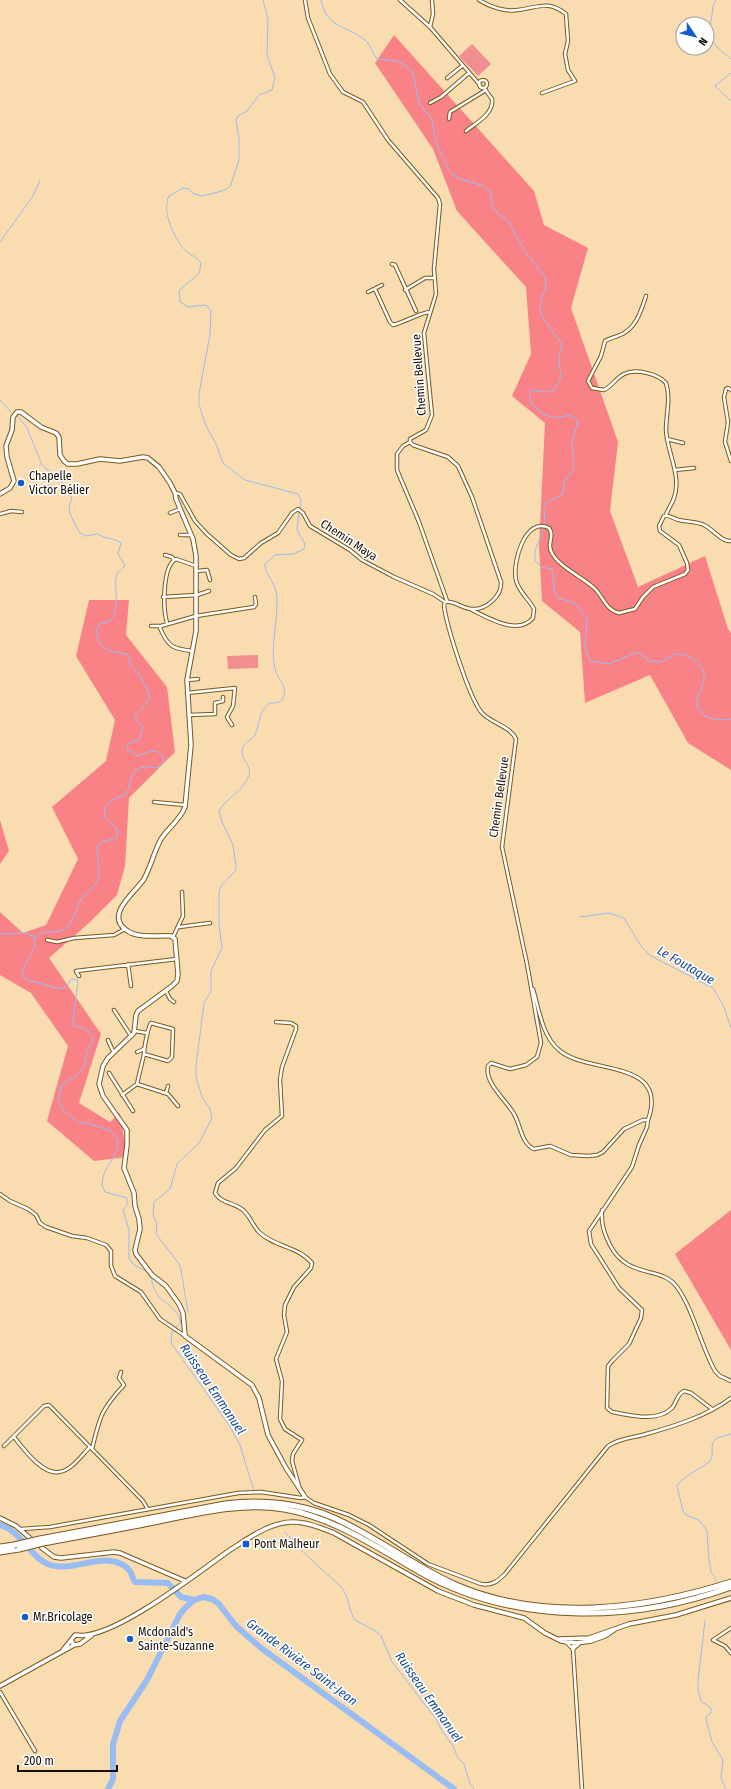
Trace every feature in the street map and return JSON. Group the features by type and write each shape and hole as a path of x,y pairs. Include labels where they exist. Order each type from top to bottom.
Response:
{"highway":[{"path":"0,1552 225,1504 256,1501 306,1508 334,1518 457,1585 519,1603 578,1608 626,1605 681,1596 731,1582"},
{"path":"0,1547 41,1543 216,1510 266,1507 299,1512 327,1520 363,1538 438,1581 473,1596 517,1606 559,1612 624,1612 695,1599 731,1587"}],"street":[{"name":"Chemin Bellevue","path":"305,0 308,18 322,57 339,87 343,92 363,102 388,140 438,198 440,208 434,278 436,294 424,333 432,415 426,430 410,439 410,442 406,444 397,454 397,470 419,522 446,602 445,610 473,699 485,716 510,732 516,739 502,847 529,975 540,1037 538,1053 534,1060 521,1067 506,1068 493,1063 488,1068 495,1090 514,1114 526,1143 534,1149 550,1146 571,1154 593,1156 603,1152 624,1129 643,1120 648,1120"},
{"path":"400,0 430,27 462,66 485,89 493,101 490,110 466,131"},
{"path":"430,27 434,14 432,0"},
{"path":"479,0 496,8 512,11 551,2 557,5 566,14 568,41 565,54 568,70 575,80 572,83 542,93"},
{"path":"447,78 462,66"},
{"path":"430,103 441,97 469,73"},
{"path":"449,119 450,112 485,89 487,83 472,76"},
{"path":"480,85 483,80"},
{"path":"392,264 395,265 416,312"},
{"path":"405,290 425,278 434,278"},
{"path":"368,292 382,285"},
{"path":"375,289 390,322 393,325 430,312"},
{"path":"446,602 471,609 514,626 525,624 533,618 534,609 516,582 516,568 526,534 534,527 545,526 552,531 550,548 555,557 594,587 612,610 621,613 634,610 653,587 685,574 688,570 687,563 679,545 660,531 660,521 666,515 674,497 675,470 667,439 667,388 663,380 645,372 628,372 607,388 600,390 592,388 588,381 600,356 605,340 621,335 632,326 641,313 646,296"},
{"path":"731,390 728,388 726,389 724,397 728,422 725,444 731,461"},
{"path":"0,494 10,488 14,480 7,457 6,446 16,413 19,412 23,413 41,426 56,433 59,437 60,455 68,464 77,464 100,458 120,461 143,457 148,458 159,467 176,493 176,499 191,535 195,549 197,569 196,616 193,651 187,680 191,745 185,805 182,813 161,840 144,879 121,906 120,923 125,929 139,934 173,937"},
{"path":"667,439 683,443"},
{"path":"410,442 413,445 453,460 458,466 472,497 502,585 493,600 480,608 471,609"},
{"path":"675,470 694,468"},
{"name":"Chemin Maya","path":"176,493 180,494 201,528 237,559 244,558 267,539 278,533 292,512 300,510 310,526 350,550 362,560 394,577 433,594 446,602"},
{"path":"170,513 180,509"},
{"path":"0,514 11,511 22,512"},
{"path":"666,515 679,520 701,524 712,530 722,539 731,541"},
{"path":"180,535 191,535"},
{"path":"165,555 197,569 208,570 210,580"},
{"path":"167,623 164,612 163,597 171,564 174,560"},
{"path":"163,597 197,595 209,591"},
{"path":"151,626 161,626 167,623 196,616 254,608 256,604 255,597"},
{"path":"161,626 163,634 169,644 178,649 193,651"},
{"path":"187,680 198,679"},
{"path":"187,693 235,688 233,706 227,717 232,725"},
{"path":"188,715 215,714 215,703 223,701 223,697"},
{"path":"154,802 185,805"},
{"path":"173,937 183,916 182,892"},
{"path":"179,927 210,923"},
{"path":"47,940 57,942 74,938 114,935 125,929"},
{"path":"173,937 176,941 178,959 177,981 166,991 138,1011 136,1015 135,1031 131,1037 113,1052 103,1066 99,1084 103,1096 127,1130 128,1139 124,1168 134,1193 140,1229 135,1250 152,1275 166,1286 179,1304 183,1313 185,1336"},
{"path":"79,976 76,971 178,959"},
{"path":"128,964 131,986"},
{"path":"529,975 544,1028 553,1045 560,1052 570,1057 630,1074 641,1079 648,1086 650,1093 648,1127 639,1146 632,1167 589,1229 589,1240 619,1288 641,1308 642,1313 629,1344 612,1360 608,1366 607,1410 615,1413 658,1417 672,1408 680,1393 684,1391 691,1393 712,1409"},
{"path":"166,991 170,999 174,1002"},
{"path":"114,1010 131,1037"},
{"path":"122,1095 137,1084 144,1049 148,1039 147,1033 150,1020"},
{"path":"276,1022 291,1023 296,1026 282,1067 280,1080 282,1116 265,1130 236,1168 218,1183 215,1193 219,1199 225,1203 236,1205 244,1211 259,1232 294,1249 312,1262 310,1270 294,1287 285,1306 284,1315 288,1332 276,1358 282,1381 280,1419 285,1430 302,1440 293,1454 292,1461 299,1486"},
{"path":"144,1054 167,1061 172,1057 173,1029 154,1023 150,1024"},
{"path":"135,1031 147,1033"},
{"path":"108,1040 113,1052"},
{"path":"137,1052 144,1049"},
{"path":"109,1073 133,1111"},
{"path":"137,1084 166,1093 178,1106"},
{"path":"166,1093 168,1086"},
{"path":"0,1194 10,1201 28,1209 36,1215 40,1222 46,1227 72,1236 87,1238 106,1245 111,1251 111,1266 116,1276 141,1292 160,1319 252,1384 259,1398 268,1435 286,1468 306,1497 314,1503 349,1515 369,1525 428,1564 481,1584 489,1585 496,1582 505,1574 605,1448 619,1440 673,1427 712,1409 731,1398"},
{"path":"602,1210 602,1228 615,1255 628,1265 664,1278 677,1286 711,1363 720,1376 731,1382"},
{"path":"14,1437 28,1455 41,1466 54,1472 63,1471 91,1448 101,1414 108,1403 124,1385 119,1378 122,1372"},
{"path":"4,1446 47,1404 143,1501 147,1508"},
{"path":"21,1529 50,1527 238,1492 261,1492 301,1498 306,1497"},
{"path":"0,1518 21,1529 30,1538"},
{"path":"0,1686 62,1652 80,1644 94,1633 127,1618 169,1593 180,1584 262,1531 283,1523 303,1523 347,1539 398,1570 438,1591 474,1605 524,1618 545,1633 558,1639 580,1643 602,1638 614,1630"},
{"path":"41,1543 54,1557 61,1558 114,1552 120,1553 185,1581"},
{"path":"567,1641 589,1638 628,1624 676,1615 731,1598"},
{"path":"731,1628 713,1640 725,1646 731,1653"},
{"path":"62,1652 73,1636 94,1633"},
{"path":"574,1643 595,1639 605,1633"},
{"path":"79,1635 82,1641"},
{"path":"71,1640 74,1646"},
{"path":"567,1641 573,1649"},
{"path":"574,1643 573,1649 582,1789"},
{"path":"573,1649 580,1643"},
{"path":"0,1692 35,1751"}],"shaded area":[{"path":"394,35 534,191 544,225 588,248 571,308 618,442 610,511 638,587 705,556 728,629 731,633 731,770 688,743 650,675 585,703 580,632 542,601 539,547 545,423 512,396 531,354 526,287 457,211 433,149 375,63"},
{"path":"472,44 491,64 478,76 459,56"},
{"path":"89,600 129,600 126,635 167,687 175,752 129,798 125,866 117,895 89,923 49,958 101,1034 79,1103 110,1122 120,1113 127,1157 94,1161 47,1121 68,1046 31,993 0,975 0,912 23,933 46,925 78,859 52,807 106,761 115,720 76,656"},
{"path":"258,655 258,668 228,669 227,656"},
{"path":"0,820 9,851 0,864"},
{"path":"731,1210 731,1350 675,1254"}],"waterway":[{"name":"Ruisseau Emmanuel","path":"263,0 268,19 267,55 275,78 272,90 259,95 247,111 238,116 236,119 239,140 239,160 230,187 222,191 202,196 194,194 189,189 183,188 169,196 167,210 170,226 178,241 187,252 201,263 198,274 179,291 180,302 188,307 206,305 211,311 210,334 199,394 199,404 205,424 216,444 223,463 245,480 298,494 301,500 300,509"},
{"path":"321,0 324,9 332,21 365,40 369,44 377,59 396,61 407,66 413,73 419,103 432,120 436,142 448,169 453,175 460,179 484,186 491,192 492,205 495,211 509,222 524,250 545,277 546,288 541,299 540,309 543,318 561,343 562,347 559,359 561,374 554,390 545,392 532,390 530,397 533,405 544,414 552,417 573,416 578,422 572,442 574,469 564,481 562,495 547,502 544,508 545,526"},
{"path":"716,0 713,7 710,31 712,41 731,59"},
{"path":"731,73 715,86 731,101"},
{"path":"0,242 33,196 40,180"},
{"path":"0,400 11,412"},
{"path":"17,415 27,428 42,465 61,481 69,492 72,499 69,506 70,514 79,532 85,536 98,534 121,543 118,554 125,565 116,576 115,611 110,621 99,624 96,634 101,645 108,650 128,655 130,665 138,673 149,692 149,700 136,715 136,719 143,727 139,740 128,744 127,749 137,756 153,751 157,752 163,756 164,761 159,767 143,767 134,772 126,795 113,800 105,808 105,818 117,829 118,836 99,844 97,847 99,871 98,879 94,886 80,901 70,924 63,930 56,932 45,932 38,934 35,937"},
{"name":"Ruisseau Emmanuel","path":"188,1312 179,1264 156,1234 157,1223 153,1215 154,1202 170,1189 177,1164 199,1143 212,1118 210,1109 202,1097 196,1077 196,1066 204,1003 211,991 211,971 222,948 219,925 219,892 221,886 236,870 233,845 222,822 219,811 222,806 247,781 250,772 242,755 242,749 244,745 254,736 263,711 270,703 277,703 281,701 284,695 285,691 283,685 275,669 273,652 277,598 274,585 265,564 275,555 293,554 304,549 305,544 297,530 299,512"},
{"path":"544,528 535,551 535,560 541,567 552,569 554,590 557,597 576,604 587,619 585,646 590,661 609,664 637,652 650,661 659,662 675,654 683,654 688,656 700,664 704,674 703,683 698,696 697,703 699,709 702,713 712,719 731,719"},
{"name":"Le Foutaque","path":"580,917 609,913 624,918 641,946 651,956 713,988 724,1007 731,1028"},
{"path":"0,933 25,933 35,937 34,948 24,966 22,976 25,979 60,989 67,986 71,979 78,981 73,1021 75,1026 89,1032 93,1040 87,1052 84,1067 76,1076 62,1084 58,1097 64,1111 79,1123 87,1123 111,1131 118,1140 118,1147 105,1172 102,1185 105,1192 127,1198 127,1205 123,1210 129,1230 129,1258 133,1264 149,1273"},
{"path":"150,1276 155,1291 161,1299 173,1308 181,1323"},
{"name":"Ruisseau Emmanuel","path":"180,1323 172,1332 171,1343 229,1425 240,1445 254,1491"},
{"name":"Le Foutaque","path":"716,1581 711,1572 707,1531 699,1520 686,1515 683,1511 677,1486 683,1479 709,1462 712,1456 713,1444 716,1439 731,1434"},
{"path":"0,1525 8,1528 37,1557 50,1565 60,1567 92,1562 113,1561 122,1564 130,1571 135,1582 168,1583 181,1597 194,1600"},
{"name":"Ruisseau Emmanuel","path":"285,1532 343,1589 355,1620 377,1632 381,1636 392,1662 436,1719 442,1731 453,1746 458,1758 464,1764 470,1784 474,1789"},
{"name":"Grande Rivière Saint-Jean","path":"108,1789 113,1779 113,1744 120,1721 147,1680 180,1614 194,1600 203,1597 212,1599 218,1603 236,1626 261,1648 454,1789"},
{"name":"Le Foutaque","path":"705,1621 698,1690 701,1701 711,1708 711,1713 706,1719 712,1742 723,1760 721,1778 726,1789"}],"place":[{"name":"Chapelle Victor Bélier","path":"21,483"},
{"name":"Pont Malheur","path":"246,1544"},
{"name":"Mr.Bricolage","path":"25,1617"},
{"name":"Mcdonald's Sainte-Suzanne","path":"130,1639"}]}
